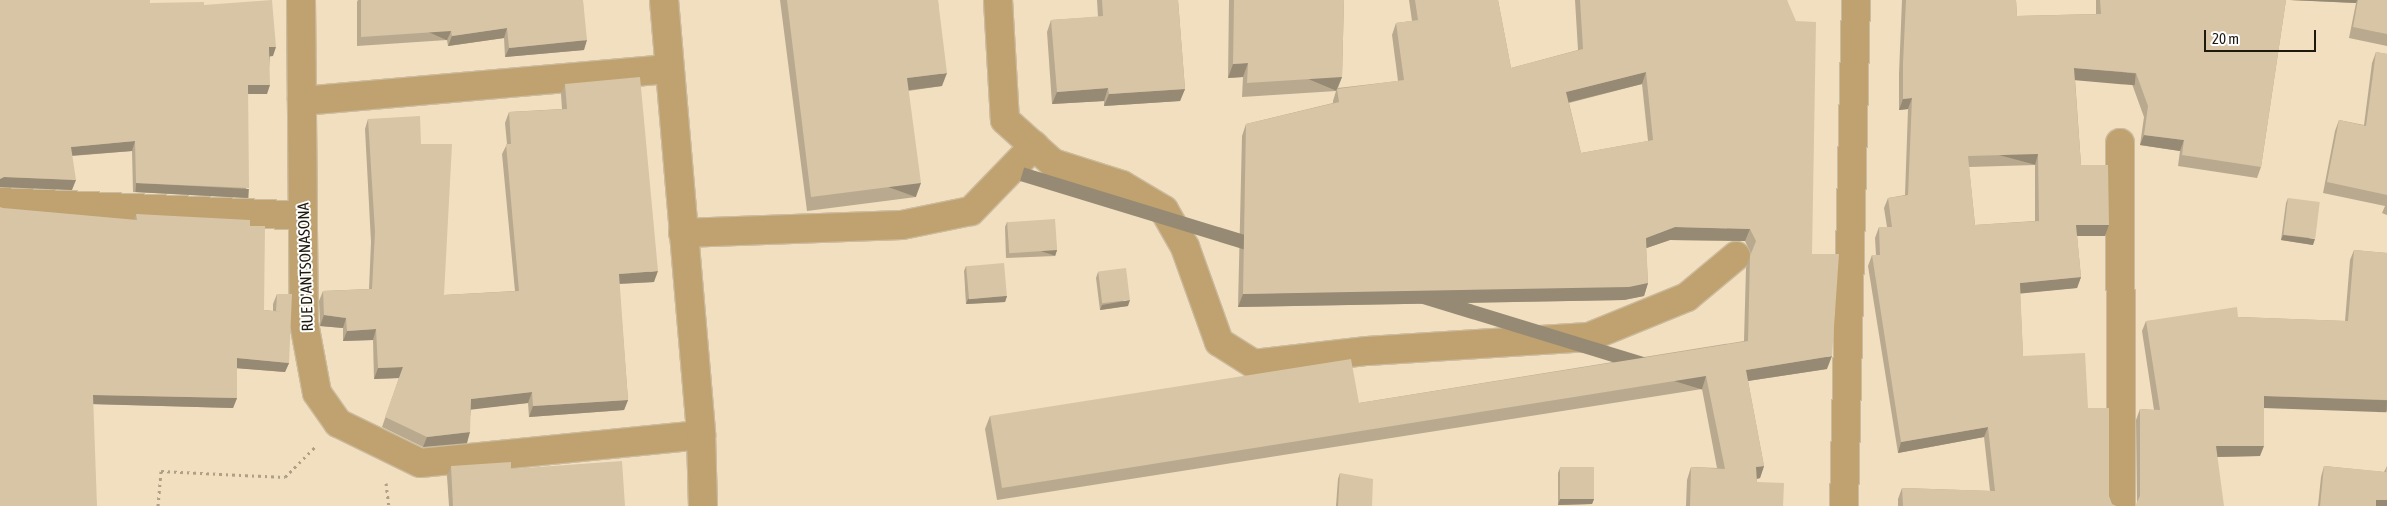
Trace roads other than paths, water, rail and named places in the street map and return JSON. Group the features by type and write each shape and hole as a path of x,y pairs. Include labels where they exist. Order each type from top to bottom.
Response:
{"street":[{"name":"RUE D'ANTSONASONA","path":"301,0 304,323 317,393 338,423 420,463 701,434"},
{"path":"664,0 701,434 702,506"},
{"path":"998,0 1005,120 1053,163 1122,185 1164,210 1185,247 1219,342 1254,364 1367,351 1589,336 1687,297 1736,256"},
{"path":"1844,506 1856,0"},
{"path":"302,101 669,69"},
{"path":"2120,142 2121,506"},
{"path":"683,233 902,225 972,211 1034,146"},
{"path":"0,202 303,216"}]}
